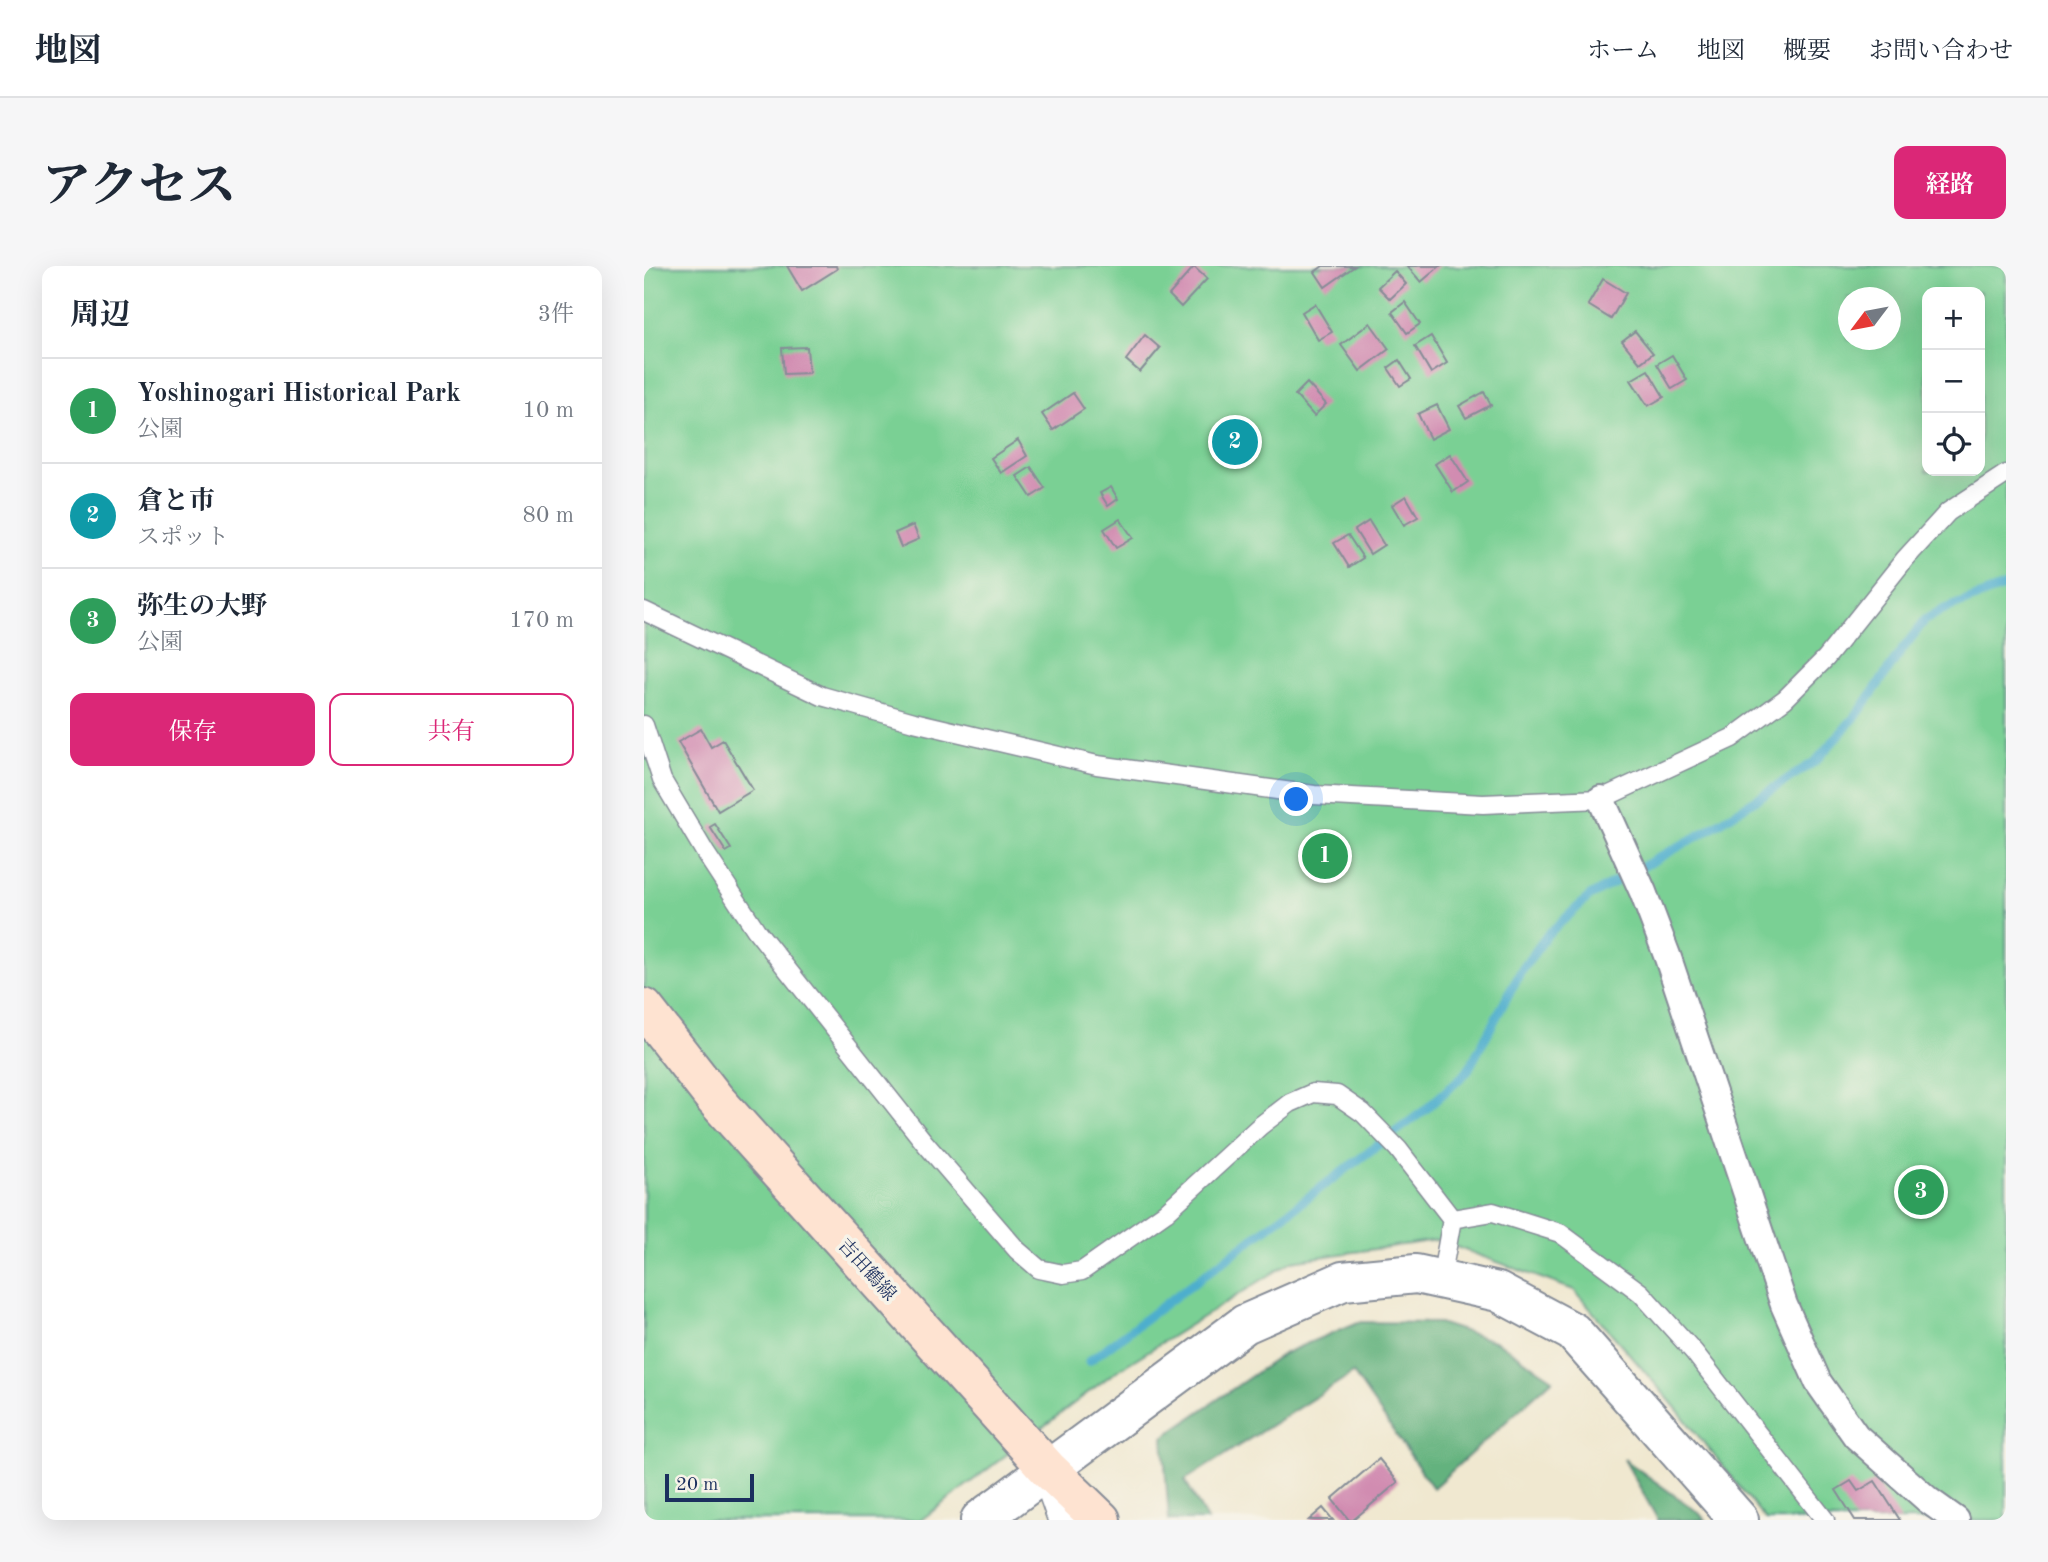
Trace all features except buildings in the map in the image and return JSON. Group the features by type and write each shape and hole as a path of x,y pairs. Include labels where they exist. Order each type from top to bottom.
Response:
{"main road":[{"name":"吉田鶴線","path":"644,1008 715,1098 1048,1469 1101,1520"}],"street":[{"path":"1601,799 1643,892 1668,958 1784,1305 1818,1381 1856,1436 1928,1500 1956,1520"},
{"path":"980,1520 1245,1324 1343,1281 1416,1274 1498,1292 1573,1332 1739,1520"},
{"path":"1048,1469 1066,1520"}],"lane":[{"path":"644,611 822,696 914,722 1097,765 1314,795 1483,804 1601,799 1732,738 1785,699 1826,658 1905,559 1948,512 2006,474"},
{"path":"644,725 662,780 756,930 924,1142 1017,1251 1039,1269 1063,1274 1082,1271 1166,1212 1260,1126 1290,1104 1313,1093 1338,1095 1363,1113 1398,1149 1452,1219 1441,1280"},
{"path":"1452,1219 1493,1212 1560,1233 1641,1293 1694,1352 1825,1520"}],"green space":[{"path":"644,266 2006,266 2006,1520 1766,1520 1671,1402 1574,1290 1437,1240 1292,1261 1115,1372 921,1520 644,1520"},
{"path":"1358,1322 1439,1323 1497,1342 1553,1379 1433,1488 1353,1373 1185,1480 1207,1520 1169,1520 1163,1437 1285,1353"},
{"path":"1624,1459 1699,1513 1705,1520 1658,1520"}],"waterway":[{"path":"1089,1361 1425,1110 1467,1072 1521,971 1548,934 1590,896 1705,832 1816,761 1860,711 1925,620 1942,610 2006,586"}],"place":[{"name":"倉と市","path":"1235,442"},
{"name":"Yoshinogari Historical Park","path":"1325,856"},
{"name":"弥生の大野","path":"1921,1192"}]}
